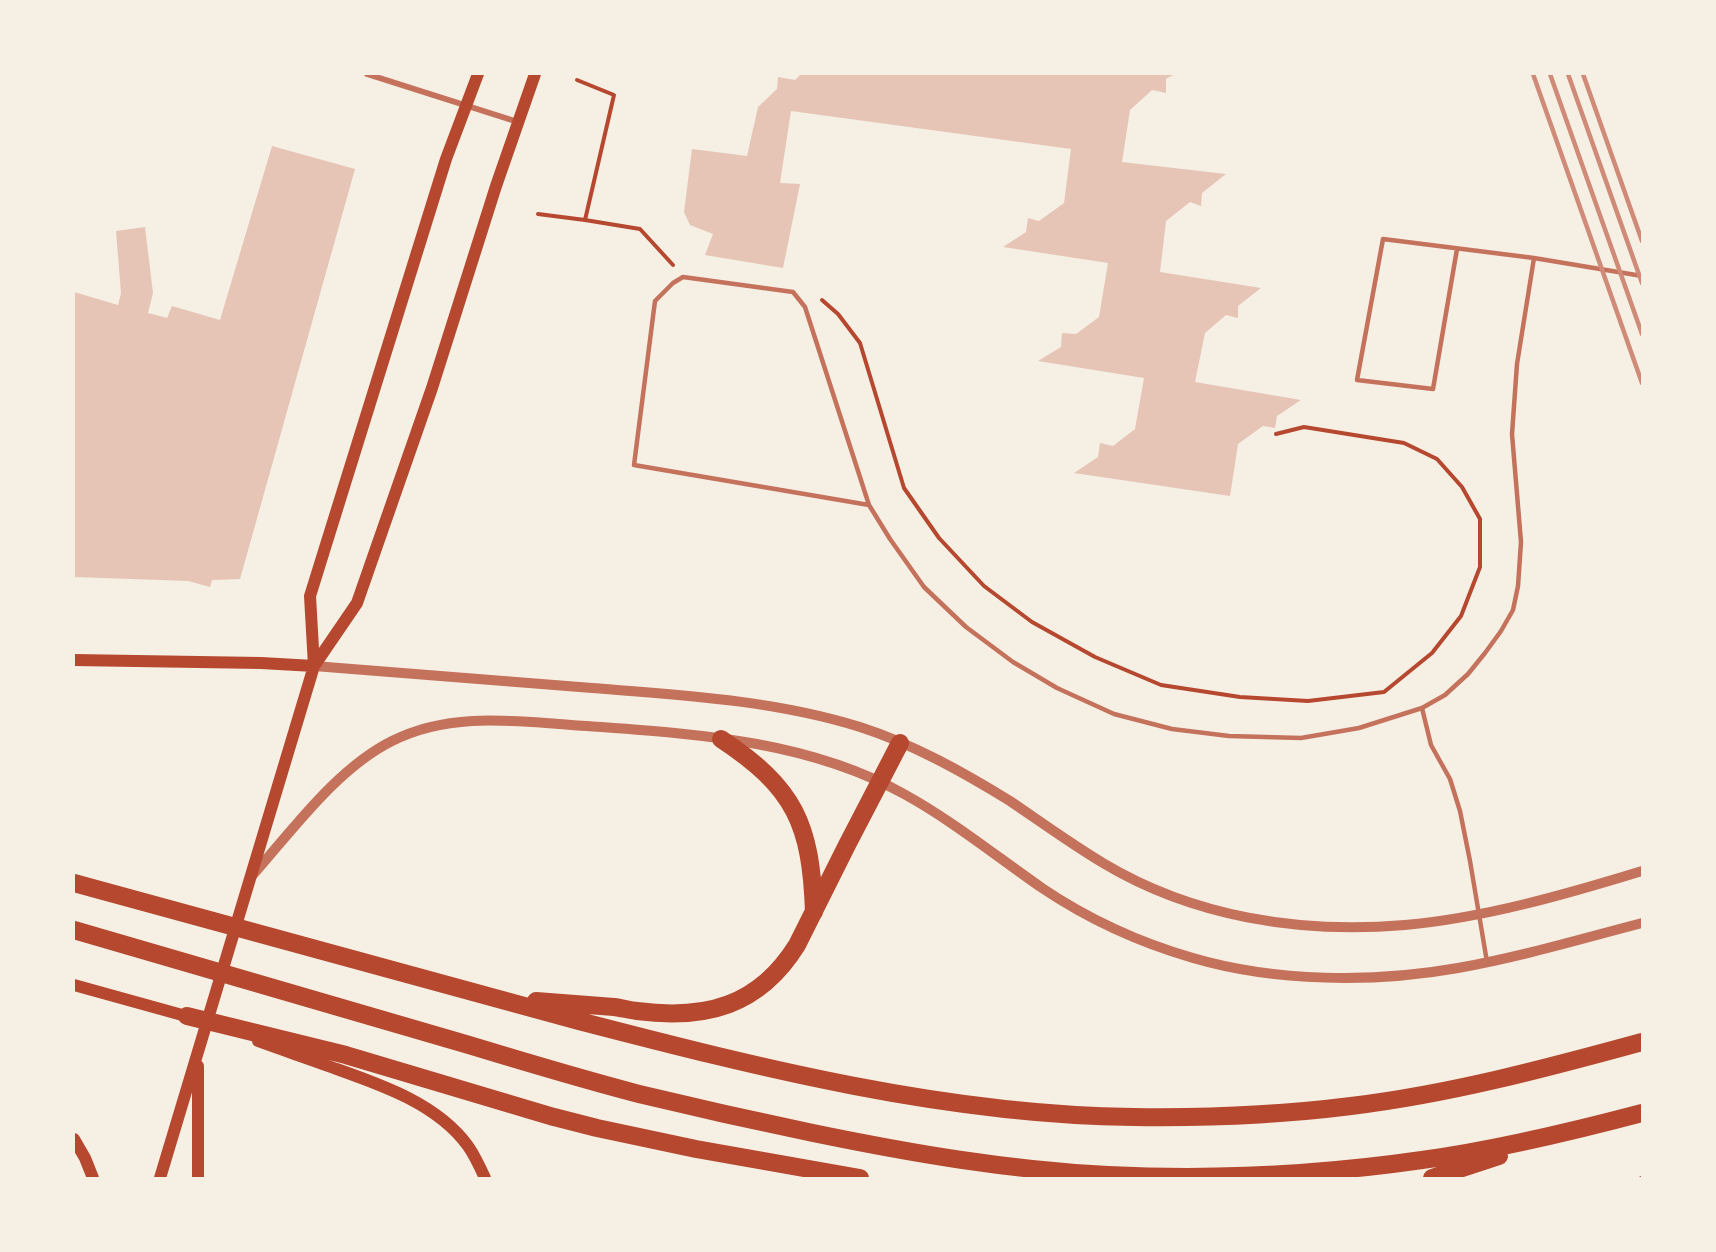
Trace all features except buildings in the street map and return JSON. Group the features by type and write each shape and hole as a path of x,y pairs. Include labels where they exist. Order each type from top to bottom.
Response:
{"highway":[{"path":"721,739 759,766 793,808 808,847 814,914"},
{"path":"486,996 656,1013 691,1013 711,1010 747,997 777,974 788,960 814,914 900,743"},
{"path":"74,883 693,1050 814,1078 939,1100 1034,1112 1135,1117 1247,1115 1353,1106 1469,1086 1642,1042"},
{"path":"74,930 595,1082 688,1106 852,1141 1005,1167 1160,1176 1317,1171 1422,1160 1524,1141 1642,1113"},
{"path":"187,1016 344,1063 597,1128 706,1151 860,1179"},
{"path":"1432,1179 1578,1129"}],"main road":[{"path":"314,666 310,596 446,159 478,74"},
{"path":"160,1179 314,666 357,603 432,388 496,186 535,74"},
{"path":"74,660 314,666"},
{"path":"77,986 187,1016"},
{"path":"198,1051 198,1179"},
{"path":"344,1063 381,1085 402,1094 438,1117 467,1145 485,1179"},
{"path":"74,1139 93,1179"}],"street":[{"path":"367,74 518,122"},
{"path":"314,666 638,692 805,712 859,727 900,743 956,770 1125,876 1174,898 1247,918 1317,926 1404,925 1479,914 1594,886 1642,871"},
{"path":"251,878 327,791 347,771 378,748 395,739 432,726 453,722 492,720 666,732 781,748 833,762 880,782 940,816 1045,890 1124,932 1194,958 1242,969 1365,978 1426,973 1487,962 1642,923"}],"lane":[{"path":"1457,249 1433,389 1357,380 1383,239 1534,258 1642,276"},
{"path":"868,505 634,465 656,300 673,283 683,277 793,292 806,307 868,505 890,539 924,587 966,627 1013,662 1057,688 1114,714 1172,729 1229,736 1301,738 1359,728 1422,708 1445,695 1468,674 1501,631 1513,610 1518,586 1521,542 1512,434 1517,364 1534,258"},
{"path":"1422,708 1431,745 1450,778 1460,811 1487,962"}],"path":[{"path":"577,80 614,96 585,220"},
{"path":"538,214 640,229 683,277"},
{"path":"793,292 814,294 838,314 860,344 904,488 939,538 984,586 1032,622 1095,657 1161,685 1240,697 1308,701 1384,692 1432,653 1461,616 1480,567 1480,519 1462,487 1437,459 1404,443 1304,427 1276,434"}],"railway":[{"path":"1533,74 1642,383"},
{"path":"1550,74 1642,334"},
{"path":"1568,74 1642,283"},
{"path":"1583,74 1642,241"}]}
